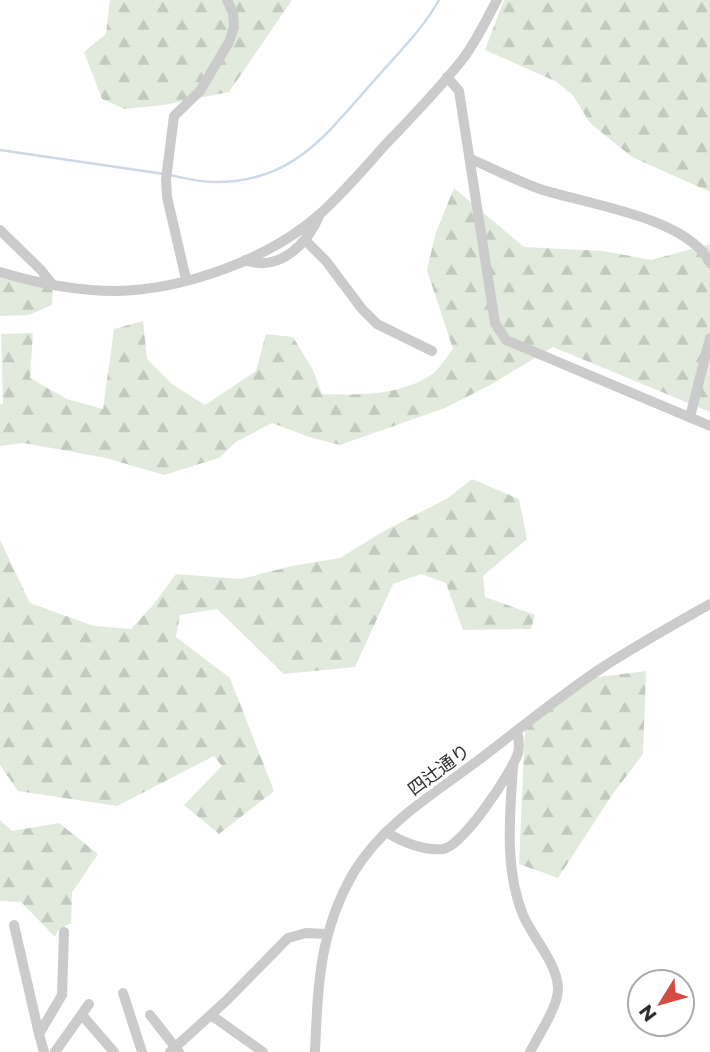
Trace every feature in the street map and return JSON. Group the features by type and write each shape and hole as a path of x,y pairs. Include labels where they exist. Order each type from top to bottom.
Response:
{"street":[{"path":"186,279 167,197 166,179 174,116 200,91 229,42 234,27 233,13 227,0"},
{"path":"0,272 52,284 114,291 140,290 215,272 245,260 293,234 320,213 447,77 463,58 497,0"},
{"path":"447,77 459,91 485,264 495,323 499,332 506,340 710,426"},
{"path":"471,159 543,190 644,218 695,243 706,254 710,263"},
{"path":"245,260 256,264 292,254 313,230 320,213"},
{"path":"0,230 52,284"},
{"path":"305,240 326,261 356,302 377,324 432,351"},
{"path":"690,417 710,338"},
{"name":"四辻通り","path":"315,1052 318,984 327,934 355,869 386,832 399,819 597,671 710,604"},
{"path":"517,731 519,743 513,766 510,858 517,898 532,934 549,963 558,989 555,1003 530,1052"},
{"path":"386,832 403,842 430,848 443,849 455,845 513,766"},
{"path":"14,925 44,1052"},
{"path":"39,1034 62,995 64,932"},
{"path":"150,1015 175,1050 288,938 306,933 327,934"},
{"path":"123,993 142,1052"},
{"path":"55,1052 89,1004"},
{"path":"211,1015 263,1052"},
{"path":"82,1016 114,1052"}],"green space":[{"path":"110,0 292,0 229,92 164,105 125,109 102,99 84,52 106,34"},
{"path":"504,0 710,0 710,192 632,157 590,123 572,94 555,81 485,50"},
{"path":"454,188 524,247 603,251 651,260 710,244 710,412 553,347 492,384 445,408 340,445 272,423 236,442 219,458 164,475 106,458 24,443 0,446 0,404 3,404 1,334 33,333 30,378 67,399 103,409 114,329 143,321 147,359 172,384 205,405 256,371 266,334 293,337 313,370 322,394 392,391 431,375 453,349 427,270 436,232"},
{"path":"0,277 53,289 52,305 29,315 0,316"},
{"path":"472,479 519,499 527,539 483,576 485,597 535,615 531,629 463,630 446,583 421,574 393,584 355,667 284,674 217,609 180,615 176,637 230,678 274,791 219,834 184,805 222,766 214,756 117,806 18,791 0,765 0,540 30,603 94,626 131,629 176,574 241,579 292,566 340,558 384,531 448,498"},
{"path":"646,671 643,754 612,795 558,878 519,864 525,727 590,678"},
{"path":"0,820 12,831 59,823 98,854 72,893 71,923 58,930 55,937 21,902 0,901"}],"waterway":[{"path":"170,175 207,182 240,181 264,175 304,154 338,122 408,43 439,0"},
{"path":"0,150 164,174"}]}
